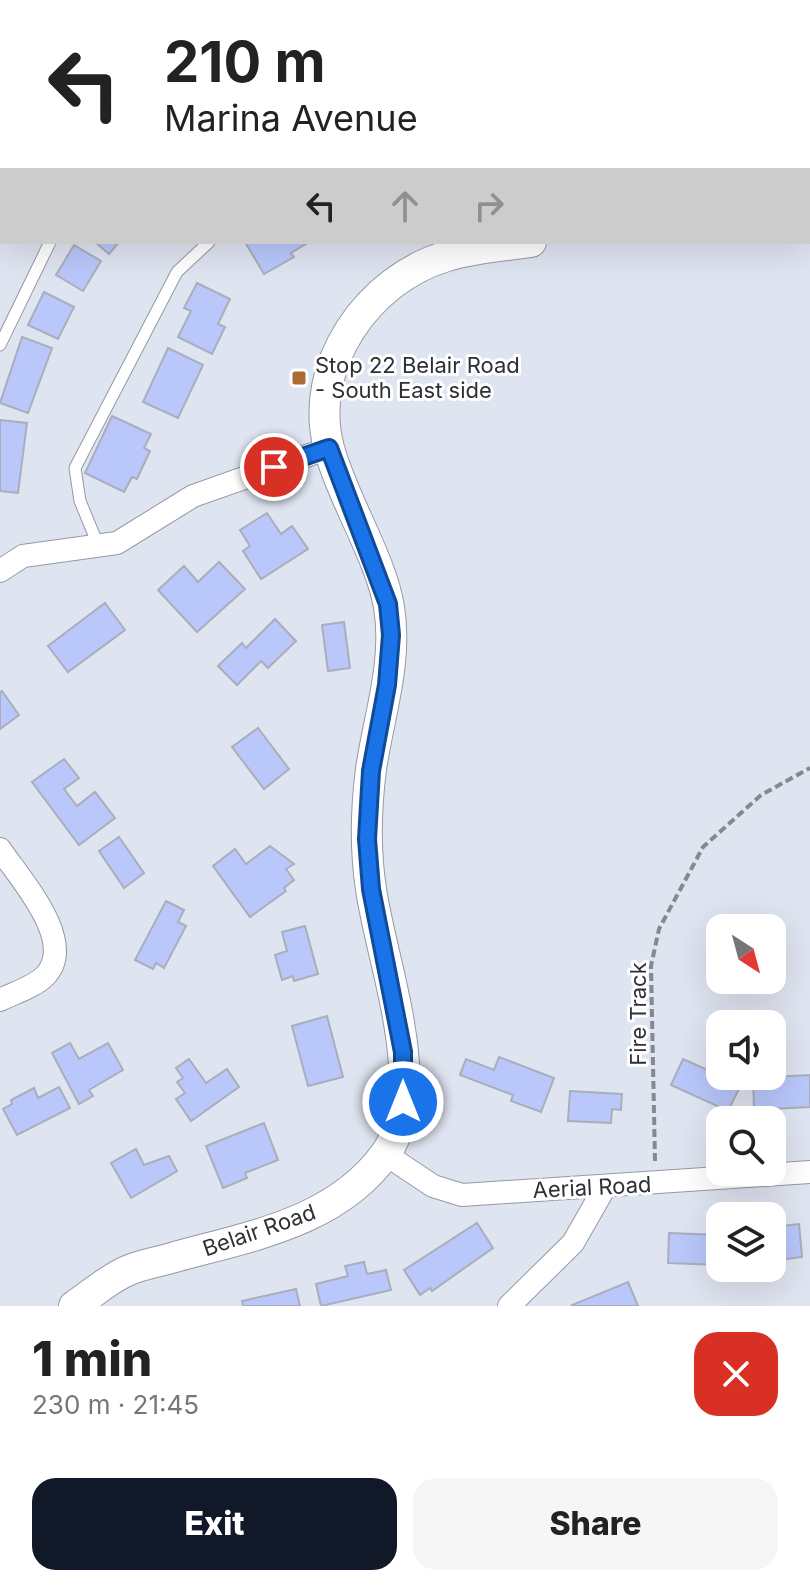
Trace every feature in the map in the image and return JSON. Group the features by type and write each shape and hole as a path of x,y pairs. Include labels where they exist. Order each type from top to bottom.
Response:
{"main road":[{"name":"Belair Road","path":"74,1306 126,1271 289,1225 337,1202 385,1154 394,1138 403,1102 403,1052 371,889 367,839 371,771 387,685 391,635 388,604 329,448 323,410 326,385 342,341 369,303 398,279 446,256 519,244"}],"street":[{"path":"0,571 23,556 99,548 117,543 193,496 329,448"},
{"path":"0,849 53,929 55,958 45,976 0,1000"},
{"name":"Aerial Road","path":"385,1154 433,1186 462,1195 810,1172"},
{"path":"509,1306 573,1243 605,1187"}],"lane":[{"path":"0,345 49,244"},
{"path":"99,548 80,501 75,468 177,272 207,244"}],"path":[{"name":"Fire Track","path":"656,1184 651,966 659,929 703,847 761,795 810,768"}],"building":[{"path":"97,244 117,244 109,254"},
{"path":"246,244 306,244 291,253 294,257 264,274"},
{"path":"74,245 101,261 83,291 56,275"},
{"path":"197,283 230,299 218,324 225,327 212,354 178,337 191,311 184,308"},
{"path":"44,292 74,307 58,339 28,325"},
{"path":"22,337 52,348 28,413 0,403"},
{"path":"168,348 203,365 178,418 143,402"},
{"path":"112,416 151,434 144,448 150,451 137,479 132,477 124,492 85,473"},
{"path":"0,420 27,423 18,493 0,491"},
{"path":"267,513 281,534 292,526 308,549 261,579 243,551 250,546 240,530"},
{"path":"219,562 245,589 197,632 158,590 184,566 198,582"},
{"path":"105,603 125,630 68,672 48,646"},
{"path":"275,619 296,641 268,668 261,661 237,685 218,666 242,643 246,648"},
{"path":"344,622 350,668 328,671 322,625"},
{"path":"0,692 19,715 0,729"},
{"path":"258,728 289,769 264,789 232,747"},
{"path":"64,759 79,778 64,789 77,806 95,792 115,818 79,845 32,782"},
{"path":"119,837 144,873 124,888 99,851"},
{"path":"270,846 294,864 286,869 294,880 284,888 286,891 250,917 213,866 235,849 246,864"},
{"path":"166,901 184,910 178,922 186,926 164,968 156,963 153,969 135,960"},
{"path":"305,926 318,974 294,981 293,976 282,980 275,955 287,951 282,932"},
{"path":"327,1016 343,1077 308,1086 292,1026"},
{"path":"70,1043 79,1059 108,1043 123,1070 89,1090 93,1096 79,1104 52,1053"},
{"path":"499,1057 554,1078 541,1112 511,1101 513,1095 460,1075 466,1059 494,1070"},
{"path":"189,1059 206,1083 227,1069 239,1087 191,1121 176,1099 185,1093 177,1082 183,1078 176,1068"},
{"path":"683,1059 706,1069 706,1090 738,1090 730,1106 717,1106 671,1085"},
{"path":"810,1075 810,1107 754,1106 753,1090 786,1090 786,1076"},
{"path":"59,1087 70,1108 17,1135 3,1109 12,1104 11,1100 34,1088 38,1098"},
{"path":"570,1091 622,1094 621,1110 612,1109 611,1123 568,1121"},
{"path":"264,1123 278,1160 245,1173 247,1178 223,1188 206,1146"},
{"path":"136,1149 144,1165 169,1156 177,1171 131,1198 111,1163"},
{"path":"477,1223 493,1248 432,1291 430,1288 420,1295 404,1270"},
{"path":"799,1224 802,1257 786,1259 786,1225"},
{"path":"669,1233 706,1234 706,1264 668,1263"},
{"path":"364,1262 367,1274 386,1270 391,1290 321,1306 316,1284 348,1276 345,1266"},
{"path":"628,1282 638,1306 572,1305"},
{"path":"296,1289 300,1306 243,1306 242,1301"}],"place":[{"name":"Stop 22 Belair Road - South East side","path":"299,378"}],"route":[{"path":"274,467 329,448 388,604 391,635 387,685 371,771 367,839 371,889 403,1052 403,1102"}]}
